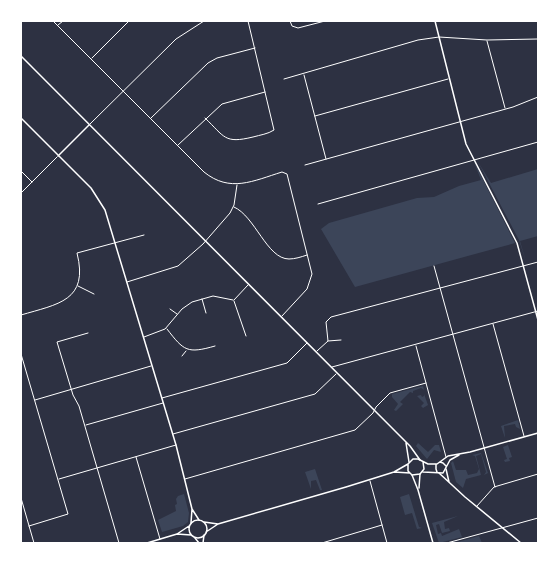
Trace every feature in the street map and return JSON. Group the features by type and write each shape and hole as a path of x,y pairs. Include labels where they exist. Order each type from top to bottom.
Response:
{"street":[{"path":"53,21 212,178 226,184 237,184 285,173 311,270 310,283 307,289 280,317"},
{"path":"58,26 63,21"},
{"path":"91,59 129,21"},
{"path":"21,193 176,39 204,21"},
{"path":"205,118 225,138 232,140 239,140 274,130 248,21"},
{"path":"290,21 292,26 298,28 325,21"},
{"path":"435,21 466,144 515,238 538,320"},
{"path":"284,79 373,54 405,43 439,37 487,40 538,39"},
{"path":"487,40 505,109"},
{"path":"151,119 208,63 217,58 255,48"},
{"path":"21,56 374,410 406,443 420,460 423,462 437,464 446,457 538,433"},
{"path":"304,74 326,159"},
{"path":"315,116 449,79"},
{"path":"177,145 205,118 226,102 266,92"},
{"path":"305,165 505,109 538,97"},
{"path":"21,118 98,198 109,221 173,434 185,479 192,509 189,532 199,543"},
{"path":"318,204 538,142"},
{"path":"21,171 32,182"},
{"path":"127,282 175,268 183,262 230,214 233,207 237,184"},
{"path":"233,207 248,217 269,247 279,256 289,259 308,255"},
{"path":"21,315 62,301 71,295 78,286 80,270 77,253 144,235"},
{"path":"328,341 326,322 331,317 538,262"},
{"path":"434,266 495,486"},
{"path":"233,300 248,285"},
{"path":"78,286 94,294"},
{"path":"143,338 166,328 189,303 202,298 217,296 233,300"},
{"path":"202,298 206,313"},
{"path":"233,300 246,336"},
{"path":"170,309 178,314"},
{"path":"331,368 537,312"},
{"path":"493,323 524,437"},
{"path":"166,328 179,345 186,350 195,351 215,346"},
{"path":"88,332 57,342 71,389 79,406 85,425 120,543"},
{"path":"316,352 328,341 341,340"},
{"path":"161,398 287,363 307,343"},
{"path":"415,345 446,457"},
{"path":"182,356 186,350"},
{"path":"21,354 68,514 29,526"},
{"path":"35,400 152,366"},
{"path":"173,434 315,394 337,373"},
{"path":"185,479 355,430 370,416 391,392 426,383"},
{"path":"85,425 163,403"},
{"path":"406,443 409,455 408,463 418,490 433,543"},
{"path":"58,479 176,445"},
{"path":"394,472 411,474 420,474 423,472 443,473 451,459 461,454"},
{"path":"136,457 160,539"},
{"path":"203,543 206,532 218,524 369,480 394,472 413,459 420,460"},
{"path":"423,462 423,472"},
{"path":"440,462 445,464 449,482"},
{"path":"437,464 435,467 438,472 476,507 520,543"},
{"path":"418,490 420,474"},
{"path":"476,507 495,486 538,474"},
{"path":"369,480 387,543"},
{"path":"21,498 34,543"},
{"path":"192,509 199,520 218,524"},
{"path":"447,543 538,518"},
{"path":"191,522 199,520"},
{"path":"204,522 206,532"},
{"path":"322,543 382,525"},
{"path":"147,543 177,534 189,526"},
{"path":"177,534 192,536"},
{"path":"195,538 204,535"}],"shaded area":[{"path":"474,162 515,243 355,287 321,229 329,223 417,198 434,197 459,186 481,180"},
{"path":"478,162 491,183 538,169 538,236 520,241 526,262 519,240"},
{"path":"423,386 424,390 421,388 413,391 413,393 410,392 400,402 403,404 396,411 394,410 398,404 392,397 392,394"},
{"path":"424,394 428,405 423,408 421,406 424,403 417,396 421,395 422,397"},
{"path":"518,420 520,429 516,427 515,424 504,426 505,438 501,426"},
{"path":"418,443 428,452 435,445 439,445 441,452 434,450 427,459 416,446"},
{"path":"508,445 512,457 509,458 510,461 505,462 504,460 507,459 503,447"},
{"path":"481,453 488,473 484,475 486,472 481,454 476,456 481,475 466,479 463,488 456,482 451,463 453,461 456,470 466,470 468,475 477,473 479,469 475,456 472,455"},
{"path":"315,469 322,490 320,490 316,480 311,481 311,489 305,472"},
{"path":"184,494 189,513 188,522 183,526 162,532 158,520 176,511 176,499 178,496"},
{"path":"409,494 419,527 422,528 417,529 412,513 405,515 400,497"},
{"path":"458,516 444,522 445,529 449,528 450,531 442,533 439,524 436,525 438,534 441,533 442,536 459,529 462,537 439,543 432,523"},
{"path":"479,536 482,543 454,543"}]}
